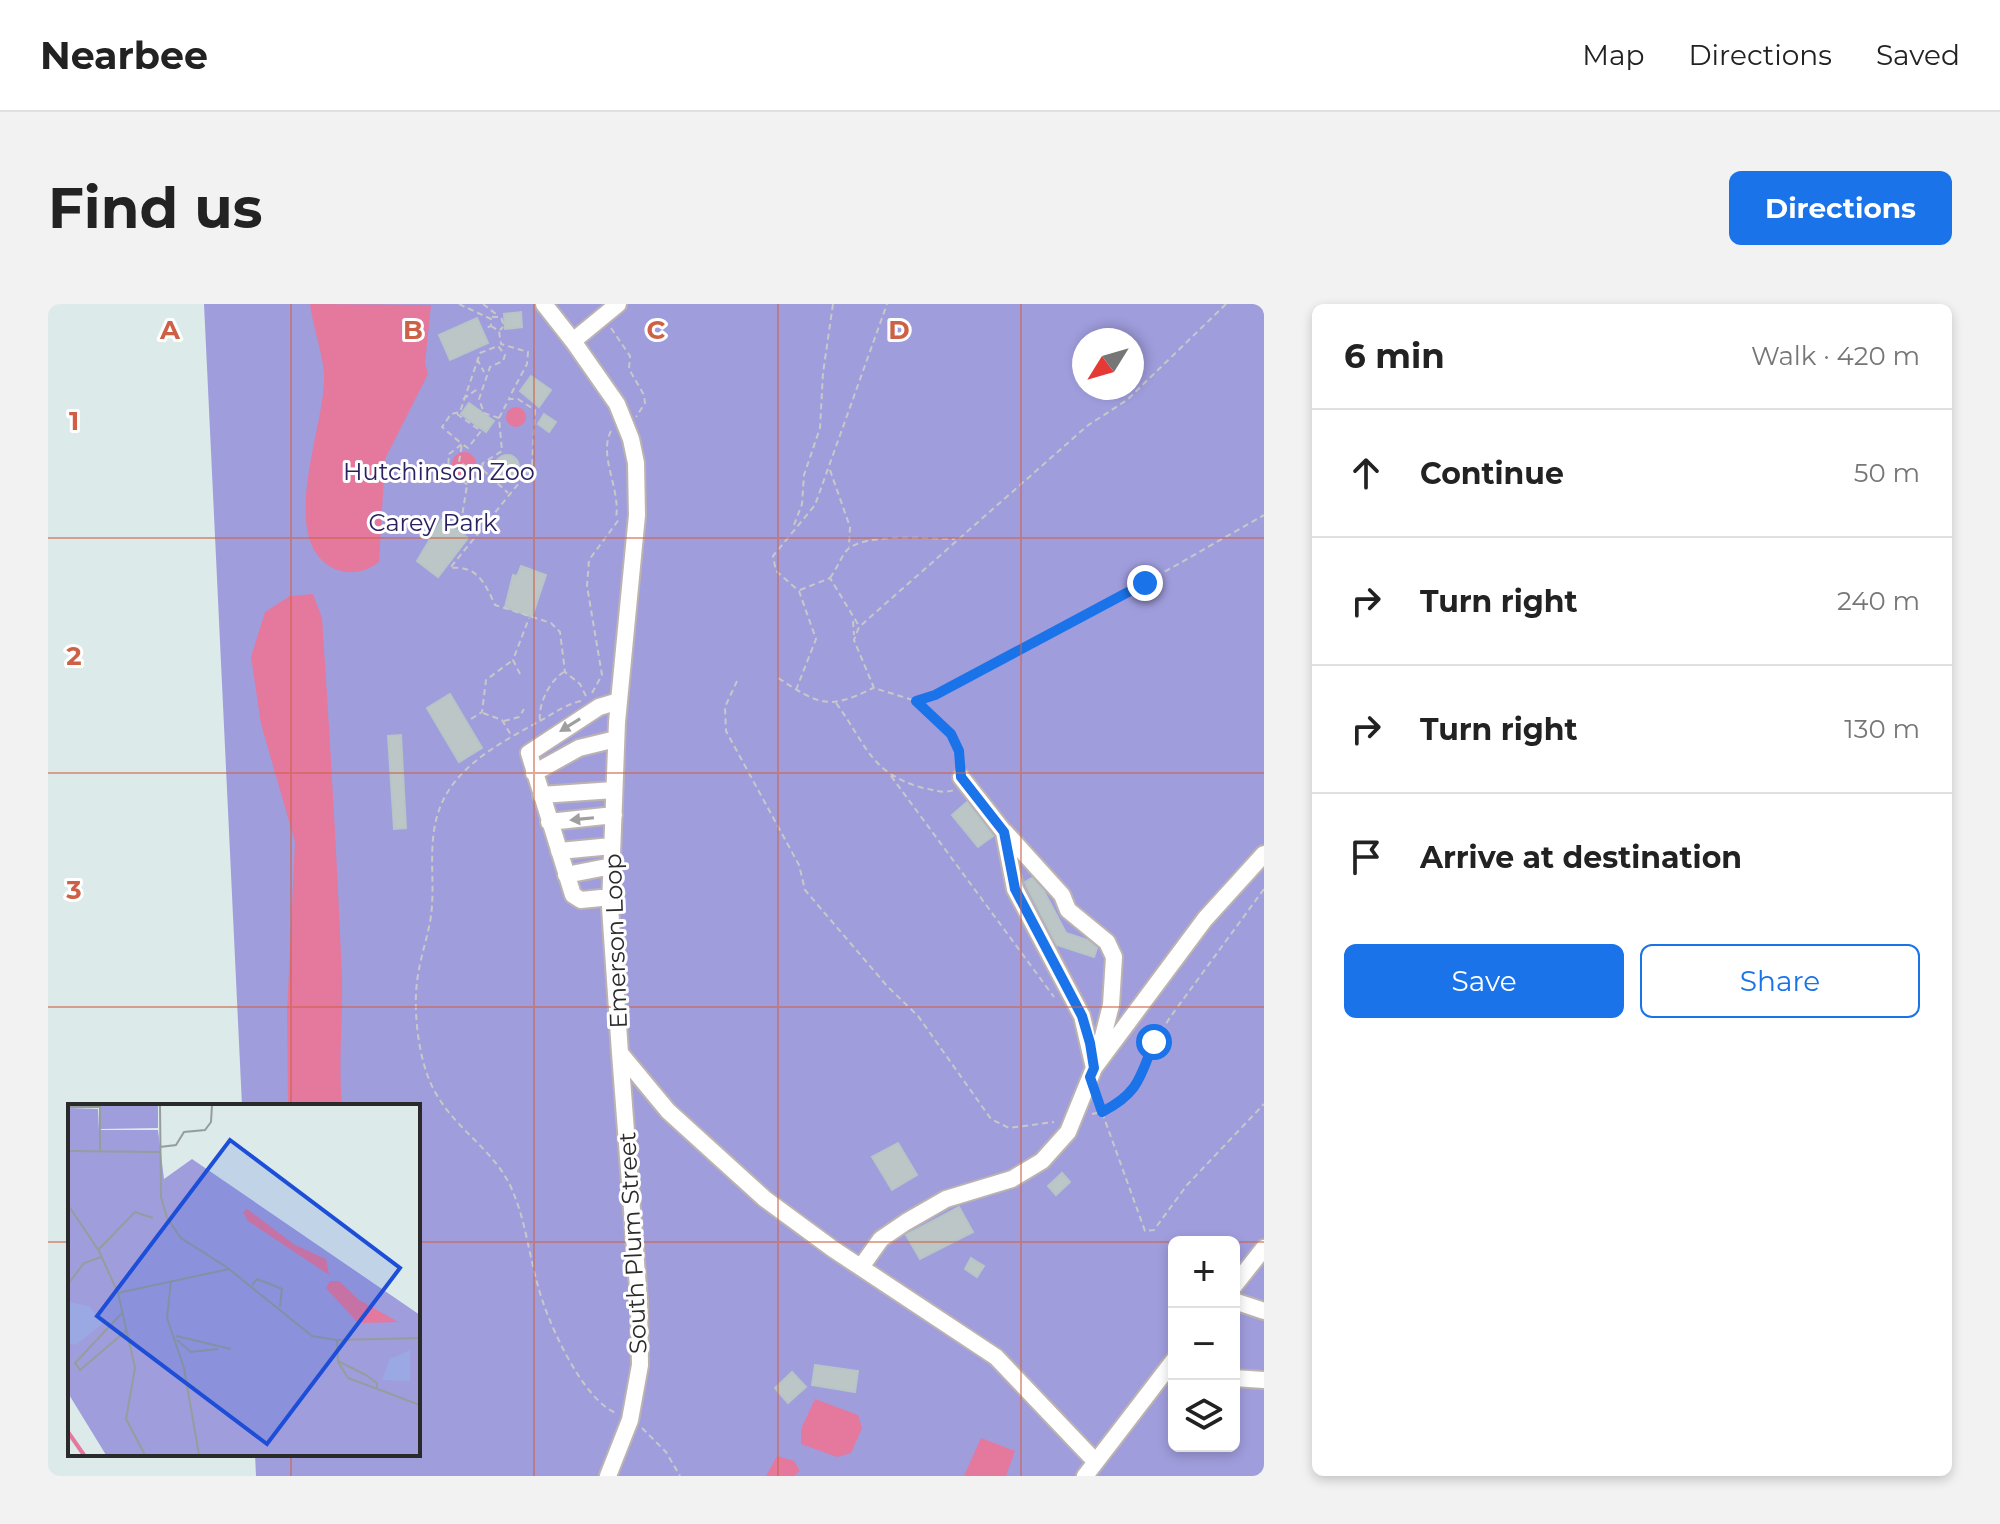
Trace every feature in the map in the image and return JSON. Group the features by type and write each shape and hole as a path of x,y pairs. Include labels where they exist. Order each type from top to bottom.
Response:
{"street":[{"name":"Emerson Loop","path":"544,304 573,341 626,422 636,463 637,515 616,739 612,846 611,897 620,1053 668,1111 765,1199 996,1357 1094,1460"},
{"path":"573,341 618,304"},
{"path":"611,897 576,899 532,765 537,745 599,707 619,701"},
{"path":"532,765 616,739"},
{"path":"861,1267 881,1239 906,1222 946,1199 1012,1179 1042,1161 1068,1132 1075,1117 1092,1072 1111,1005 1114,957 1107,942 1068,910 1062,895 1004,832 961,777"},
{"path":"541,795 614,790"},
{"path":"549,822 614,815"},
{"path":"1004,832 1015,889 1082,1016 1092,1072"},
{"path":"559,851 612,846"},
{"path":"1092,1072 1205,919 1264,854"},
{"path":"566,875 612,866"},
{"name":"South Plum Street","path":"608,1476 630,1420 640,1365 639,1301 620,1053"},
{"path":"1240,1278 1264,1248"},
{"path":"1240,1303 1264,1311"},
{"path":"1085,1476 1094,1460 1168,1375"},
{"path":"1240,1378 1264,1380"}],"path":[{"path":"459,304 491,319"},
{"path":"483,304 504,323 499,331 500,345 505,355 503,361 490,367 479,399 484,413 499,418"},
{"path":"796,690 816,639 799,591 786,583 771,563 794,526 802,504 804,475 820,428 823,373 833,304"},
{"path":"794,526 810,514 887,304"},
{"path":"854,640 859,627 1087,426 1127,400 1226,304"},
{"path":"491,319 497,315"},
{"path":"603,318 630,356 629,369 644,395 642,412 632,419"},
{"path":"491,319 491,326"},
{"path":"491,326 499,331"},
{"path":"484,329 491,326"},
{"path":"456,413 481,431 468,448 442,427 456,413 460,412 477,358 485,350 500,345 524,349 529,358 499,418 502,451 481,464 468,467 459,462 462,444"},
{"path":"477,358 484,372"},
{"path":"463,399 479,388"},
{"path":"509,399 518,399 535,410 532,467 450,568 462,567 480,575 495,605 551,623 560,632 565,672 580,684 588,699"},
{"path":"618,426 612,430 606,445 617,493 616,519 589,560 587,586 602,675 588,699 565,705 512,736 465,770 442,799 435,824 431,916 417,977 422,1056 437,1098 454,1122 492,1158 508,1180 525,1229 543,1303 567,1354 602,1404 656,1440 680,1476"},
{"path":"462,444 449,454 447,464 455,478 467,484"},
{"path":"422,470 447,464"},
{"path":"461,523 467,484 480,476 481,464"},
{"path":"799,591 830,578 849,549 850,527 829,468"},
{"path":"482,469 509,494"},
{"path":"616,519 637,515"},
{"path":"916,701 935,695 1132,591 1264,515"},
{"path":"849,549 877,540 957,539"},
{"path":"830,578 833,588 859,627"},
{"path":"821,581 833,588"},
{"path":"482,712 486,680 513,660 529,616"},
{"path":"853,621 854,640 874,688"},
{"path":"513,660 520,674"},
{"path":"540,721 539,713 550,685 565,672"},
{"path":"778,678 812,699 842,704 874,688 916,701 951,734 959,751 961,777 954,791 944,793 891,776"},
{"path":"737,681 725,707 726,731 799,865 805,890 887,986 918,1016 991,1119 1009,1128 1024,1129 1102,1112 1136,1087 1144,1074 1154,1042 1264,889"},
{"path":"836,703 873,760 891,776 1058,1002"},
{"path":"503,722 519,717 524,709"},
{"path":"471,719 482,712"},
{"path":"482,712 503,722 512,736"},
{"path":"1092,1072 1102,1112 1142,1227 1150,1233 1187,1185 1264,1104"}],"green space":[{"path":"204,304 1264,304 1264,1476 256,1476 255,1456 420,1456 420,1104 242,1104"}],"shaded area":[{"path":"310,304 431,305 425,363 428,374 385,459 379,562 357,572 333,568 316,553 308,533 308,479 324,376"},
{"path":"516,407 523,410 526,417 523,424 516,427 509,424 506,417 509,410"},
{"path":"464,452 473,455 476,464 473,473 464,476 455,473 452,464 455,455"},
{"path":"313,594 322,618 342,978 342,1104 288,1104 287,1013 295,842 261,724 251,657 265,612 290,596"},
{"path":"815,1399 858,1415 862,1428 851,1453 837,1457 801,1444 801,1429"},
{"path":"981,1438 1015,1451 1006,1476 964,1476"},
{"path":"777,1456 794,1461 800,1471 794,1476 766,1476"}],"building":[{"path":"521,312 522,327 505,329 504,314"},
{"path":"477,318 488,343 450,360 439,335"},
{"path":"531,376 551,390 539,407 520,391"},
{"path":"469,403 494,421 486,432 461,414"},
{"path":"544,414 556,422 549,432 538,424"},
{"path":"507,455 516,458 519,467 516,476 507,479 498,476 495,467 498,458"},
{"path":"442,519 468,538 438,577 417,561"},
{"path":"521,566 546,575 532,617 505,607 513,575 517,576"},
{"path":"450,694 482,748 459,762 427,708"},
{"path":"401,735 406,828 394,829 388,736"},
{"path":"967,802 993,836 978,847 952,815"},
{"path":"1032,878 1044,891 1066,933 1087,940 1097,948 1094,957 1057,945 1026,885 1025,882"},
{"path":"898,1143 917,1175 892,1190 872,1157"},
{"path":"1062,1173 1070,1182 1056,1195 1048,1186"},
{"path":"959,1207 973,1232 920,1259 906,1235"},
{"path":"971,1258 984,1266 977,1277 965,1269"},
{"path":"815,1365 858,1371 855,1392 812,1385"},
{"path":"792,1372 806,1387 788,1403 775,1388"}],"route":[{"path":"1145,583 1007,657 963,677 935,695 916,701 951,734 959,751 961,777 1004,832 1015,889 1082,1016 1094,1068 1090,1077 1102,1112 1113,1107 1136,1087 1144,1074 1154,1042"}],"park label":[{"name":"Hutchinson Zoo","path":"439,472"},
{"name":"Carey Park","path":"433,523"}]}
